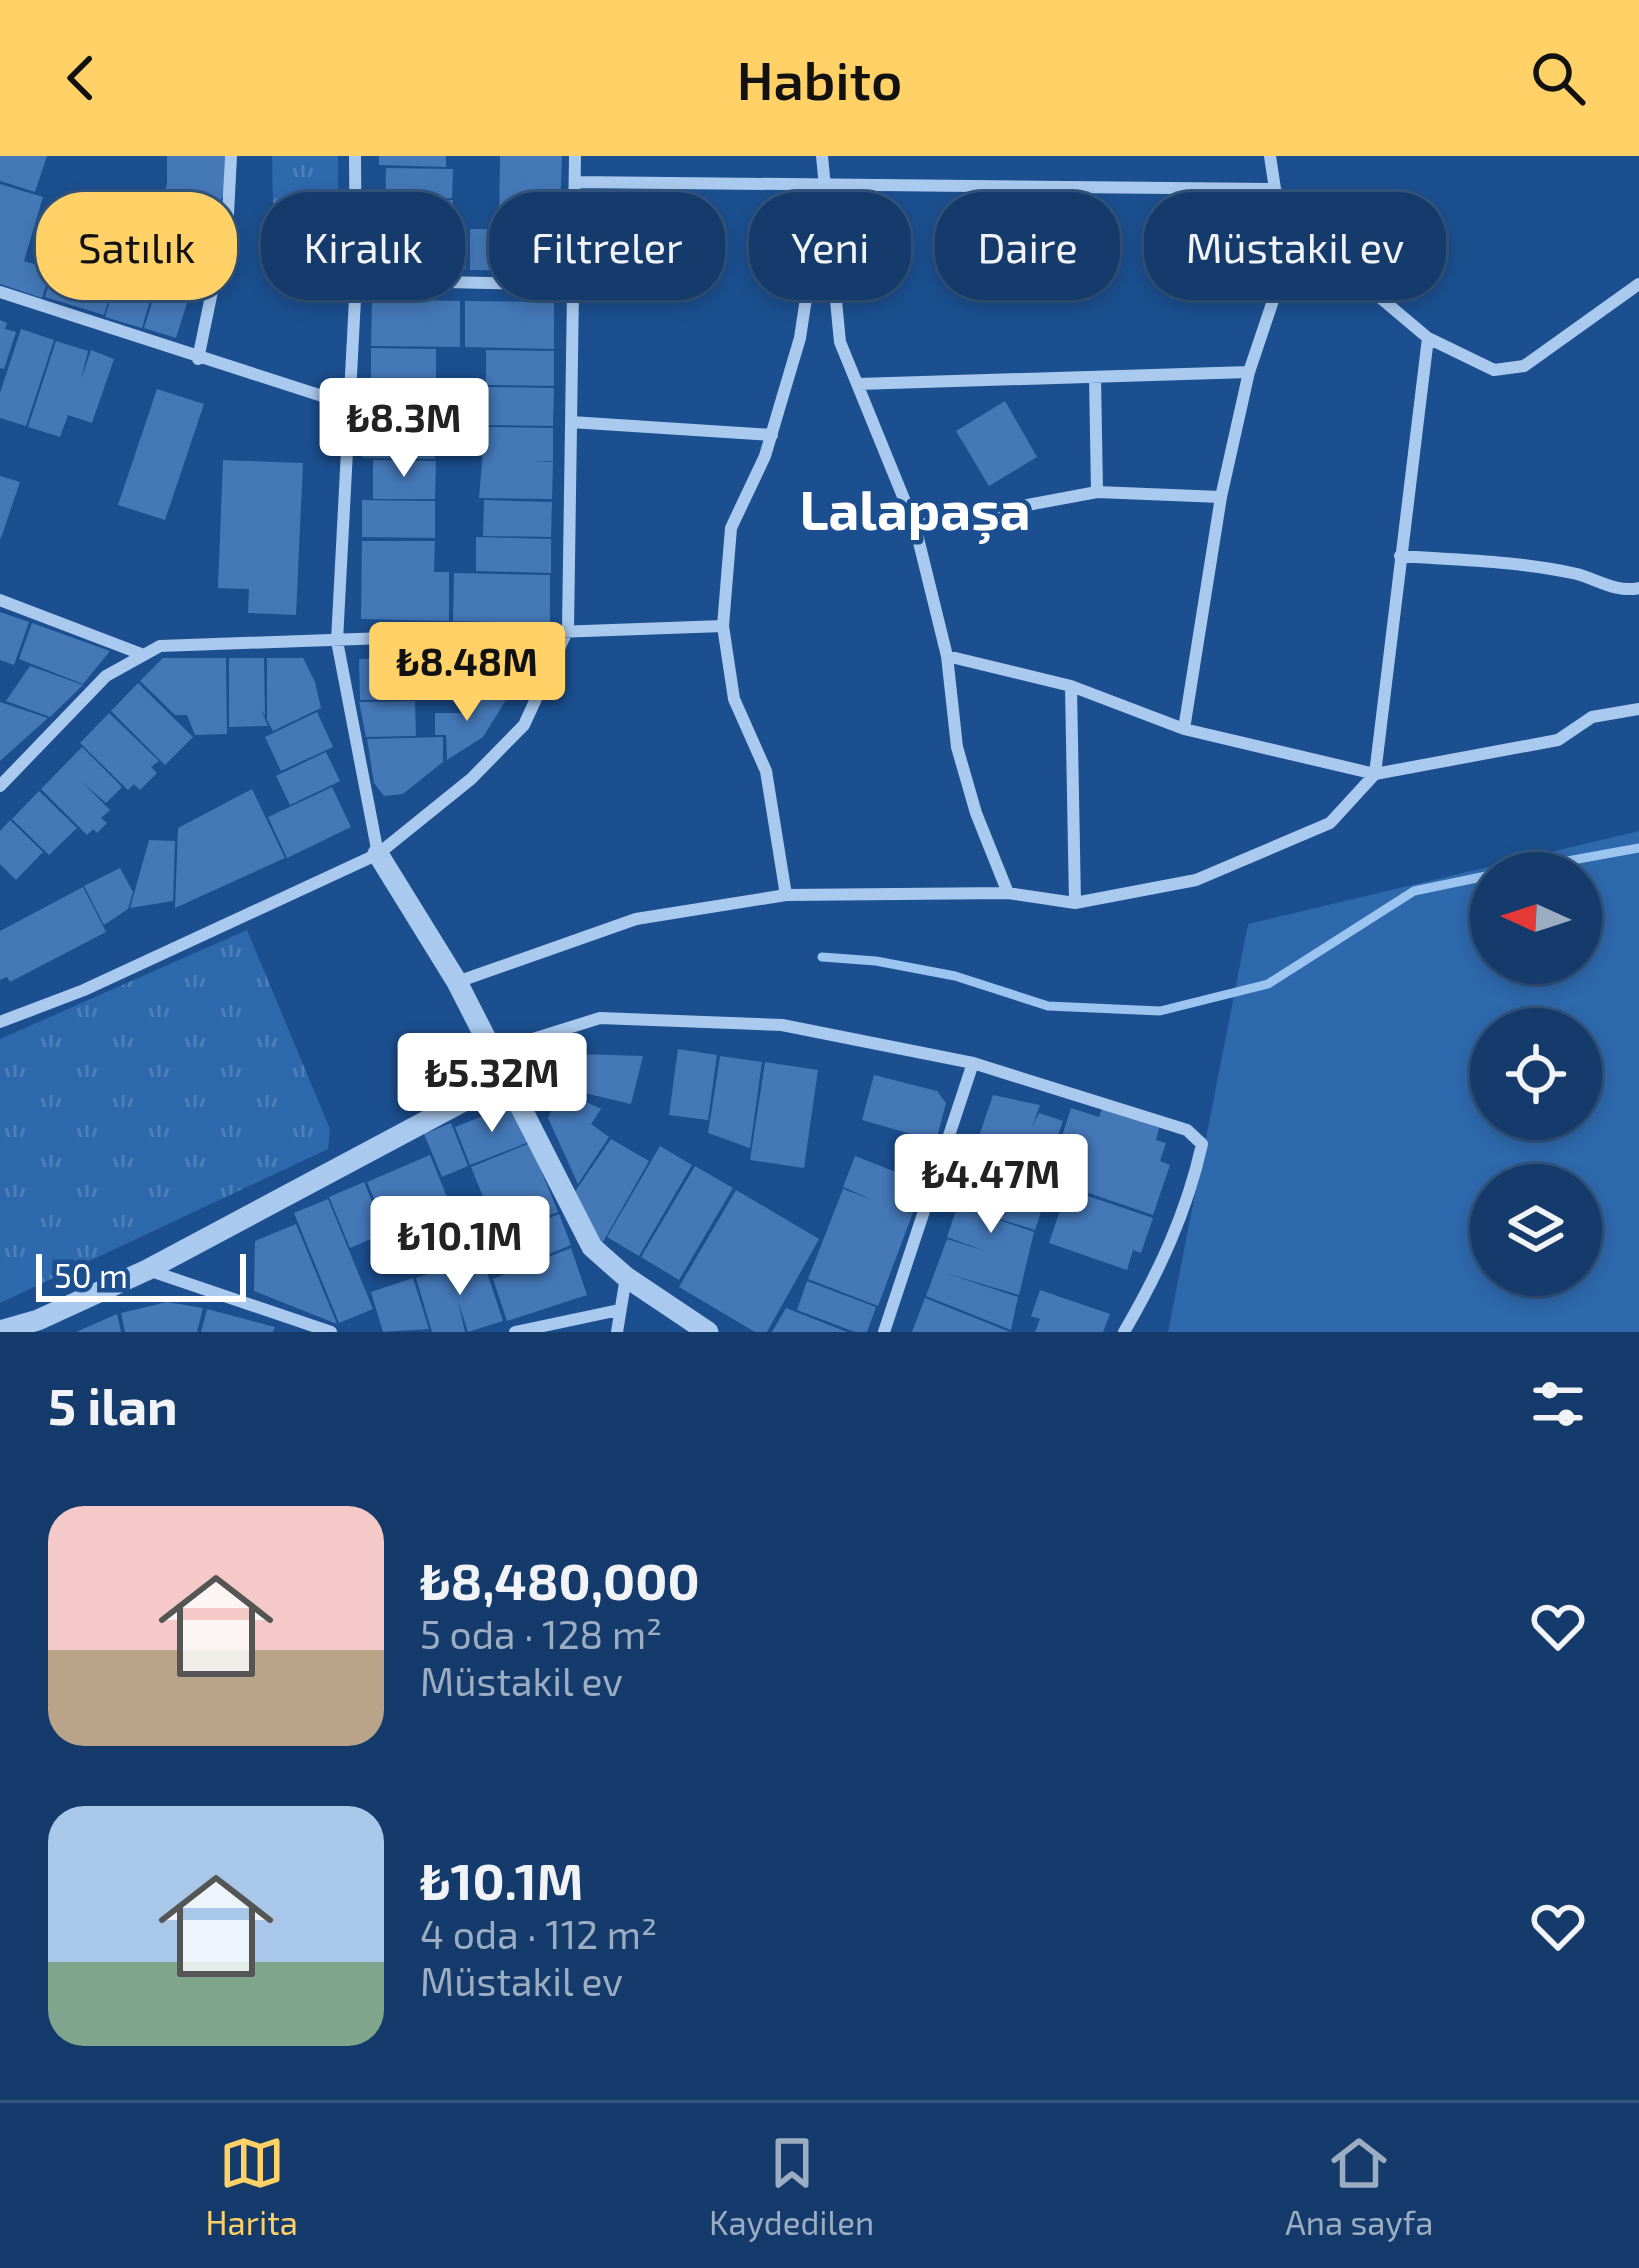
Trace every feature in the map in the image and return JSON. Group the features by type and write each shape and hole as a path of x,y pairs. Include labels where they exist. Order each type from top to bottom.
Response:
{"street":[{"path":"198,358 228,214 231,156"},
{"path":"356,156 356,192"},
{"path":"575,156 575,192"},
{"path":"822,156 840,342 915,526 946,656 957,747 976,813 1008,893"},
{"path":"1270,156 1276,192"},
{"path":"575,182 1275,189"},
{"path":"787,895 766,771 734,699 723,626 731,528 772,435 800,338 823,187"},
{"path":"1383,300 1428,338 1494,370 1524,366 1639,284"},
{"path":"0,292 350,405"},
{"path":"355,300 337,641 378,854 457,982 592,1247 626,1277 708,1332"},
{"path":"0,1022 84,990 378,854 471,779 524,725 568,629 572,300"},
{"path":"1184,729 1221,497 1249,372 1273,300"},
{"path":"457,982 636,920 787,895 1008,893 1075,903 1196,880 1330,823 1375,774 1428,338"},
{"path":"858,384 1249,372"},
{"path":"1095,376 1097,492"},
{"path":"571,422 772,435"},
{"path":"915,526 1097,492 1221,497"},
{"path":"1400,556 1500,563 1578,574 1625,591 1639,588"},
{"path":"0,600 144,655"},
{"path":"0,786 106,676 160,646 723,626"},
{"path":"946,656 1071,686 1184,729 1375,774 1558,740 1592,718 1639,709"},
{"path":"1071,686 1075,903"},
{"path":"490,1052 600,1018 782,1025 974,1064 1186,1130 1202,1144 1192,1186 1159,1272 1124,1332"},
{"path":"884,1332 974,1064"},
{"path":"0,1331 40,1326 505,1079"},
{"path":"147,1270 332,1332"},
{"path":"617,1332 626,1277"},
{"path":"515,1332 619,1310"}],"green space":[{"path":"272,156 338,156 338,192 273,192"},
{"path":"1639,831 1639,1332 1168,1332 1248,924 1470,871 1470,984 1602,984 1602,852 1551,852"},
{"path":"247,930 330,1129 328,1149 0,1303 0,1039"}],"building":[{"path":"0,156 47,156 35,192 0,181"},
{"path":"167,156 225,156 224,192 165,192"},
{"path":"379,156 446,156 446,167 379,165"},
{"path":"500,156 562,156 561,192 500,192"},
{"path":"386,168 453,169 452,192 386,192"},
{"path":"0,184 36,195 36,221 24,261 36,265 36,296 0,284"},
{"path":"470,229 489,229 489,270 470,270"},
{"path":"55,300 109,300 104,315"},
{"path":"110,300 150,300 142,328 105,317"},
{"path":"153,300 188,300 176,338 144,328"},
{"path":"372,300 460,301 460,347 371,346"},
{"path":"465,301 554,302 554,349 465,347"},
{"path":"0,320 7,323 5,329 16,332 4,369 0,368"},
{"path":"21,329 54,340 26,426 0,418 0,393"},
{"path":"56,341 88,351 81,380 91,350 114,359 92,423 68,415 60,437 28,427"},
{"path":"371,348 436,349 436,385 371,384"},
{"path":"486,350 554,351 554,386 486,385"},
{"path":"362,386 436,387 435,423 362,422"},
{"path":"486,387 554,388 553,426 485,425"},
{"path":"157,389 204,404 165,520 118,505"},
{"path":"1005,401 1037,457 989,486 956,431"},
{"path":"362,425 436,425 435,459 362,458"},
{"path":"485,427 553,428 553,461 534,462 553,462 552,499 479,498"},
{"path":"223,460 303,463 296,615 248,613 249,589 218,588"},
{"path":"373,460 436,461 435,499 373,499"},
{"path":"0,476 20,482 1,538 0,538"},
{"path":"362,500 435,501 435,538 362,537"},
{"path":"484,500 552,502 551,537 483,536"},
{"path":"476,537 551,539 551,573 476,571"},
{"path":"362,541 435,541 434,572 449,572 449,621 361,619"},
{"path":"454,573 550,575 550,623 453,621"},
{"path":"0,612 29,622 14,665 0,660"},
{"path":"32,623 110,651 83,684 19,659"},
{"path":"522,656 521,672 506,698 436,698 436,658"},
{"path":"432,657 433,699 360,700 359,659"},
{"path":"163,658 226,658 227,734 195,735 187,715 175,715 140,681"},
{"path":"229,658 264,658 265,716 261,710 268,726 229,727"},
{"path":"267,658 303,658 321,708 273,731 267,720"},
{"path":"30,666 83,685 50,717 6,701"},
{"path":"138,683 193,737 165,765 111,711"},
{"path":"463,700 506,700 483,737 447,760 446,735 435,735 435,713 463,713"},
{"path":"415,701 416,736 366,737 359,702"},
{"path":"0,702 48,718 0,761"},
{"path":"317,712 333,747 281,771 265,737"},
{"path":"109,713 159,761 151,767 157,773 140,790 134,784 128,790 80,743"},
{"path":"443,737 443,762 403,794 384,796 374,783 367,739"},
{"path":"82,747 122,787 106,803 82,782 110,810 101,818 107,823 87,835 41,789"},
{"path":"326,752 340,781 290,805 276,776"},
{"path":"332,787 351,827 287,858 268,817"},
{"path":"252,789 285,858 175,908 178,828"},
{"path":"39,791 77,828 49,855 12,819"},
{"path":"10,820 43,852 16,880 0,864 0,831"},
{"path":"149,840 175,841 173,901 130,908"},
{"path":"120,868 133,892 128,909 104,925 84,886"},
{"path":"83,887 106,932 10,982 7,977 0,980 0,931"},
{"path":"678,1049 717,1055 708,1120 669,1115"},
{"path":"578,1054 643,1056 631,1104 555,1086 559,1065"},
{"path":"720,1056 762,1062 750,1148 708,1133"},
{"path":"765,1062 818,1070 804,1168 750,1160"},
{"path":"874,1075 937,1091 946,1103 936,1141 862,1120"},
{"path":"561,1090 601,1109 591,1124 609,1137 578,1184 548,1118"},
{"path":"993,1095 1040,1105 1032,1127 1039,1113 1063,1121 1048,1163 978,1139"},
{"path":"513,1104 529,1142 470,1165 455,1127"},
{"path":"1071,1108 1099,1117 1102,1109 1159,1128 1156,1140 1166,1143 1160,1161 1170,1165 1153,1215 1068,1186 1077,1159 1057,1152"},
{"path":"451,1123 468,1166 442,1177 424,1134"},
{"path":"611,1139 649,1161 600,1247 572,1196"},
{"path":"979,1142 1047,1164 1037,1194 1046,1197 1035,1230 964,1208 1034,1232 1019,1295 945,1273 1018,1297 1011,1330 926,1296 947,1239 985,1251 947,1237"},
{"path":"530,1143 558,1212 499,1236 471,1167"},
{"path":"660,1146 692,1165 639,1256 607,1237"},
{"path":"430,1155 451,1207 388,1232 367,1182"},
{"path":"855,1156 924,1183 878,1306 808,1279 843,1189 873,1200 843,1187"},
{"path":"695,1166 733,1188 679,1280 641,1257"},
{"path":"364,1182 385,1233 350,1248 329,1197"},
{"path":"1067,1189 1153,1218 1141,1253 1133,1250 1127,1270 1049,1243"},
{"path":"736,1190 819,1239 767,1332 755,1332 679,1287"},
{"path":"328,1199 373,1309 339,1323 294,1213"},
{"path":"559,1214 571,1245 513,1269 500,1238"},
{"path":"296,1224 337,1324 254,1291 255,1241"},
{"path":"571,1248 587,1295 507,1321 493,1279"},
{"path":"482,1257 503,1321 468,1332 458,1301 465,1332 432,1332 416,1278"},
{"path":"413,1278 429,1329 383,1332 371,1292"},
{"path":"807,1281 876,1307 867,1332 797,1310"},
{"path":"1040,1290 1110,1314 1103,1332 1035,1332 1040,1319 1031,1316"},
{"path":"925,1298 1010,1332 912,1332"},
{"path":"167,1302 203,1308 197,1332 125,1332 121,1313"},
{"path":"786,1308 847,1332 772,1332"},
{"path":"207,1309 275,1327 273,1332 201,1332"},
{"path":"117,1314 121,1332 76,1332"}],"waterway":[{"path":"1602,855 1639,848"},
{"path":"822,957 876,961 955,976 1048,1006 1160,1011 1268,984 1414,891 1470,879"}],"district":[{"name":"Lalapaşa","path":"915,508"}]}
